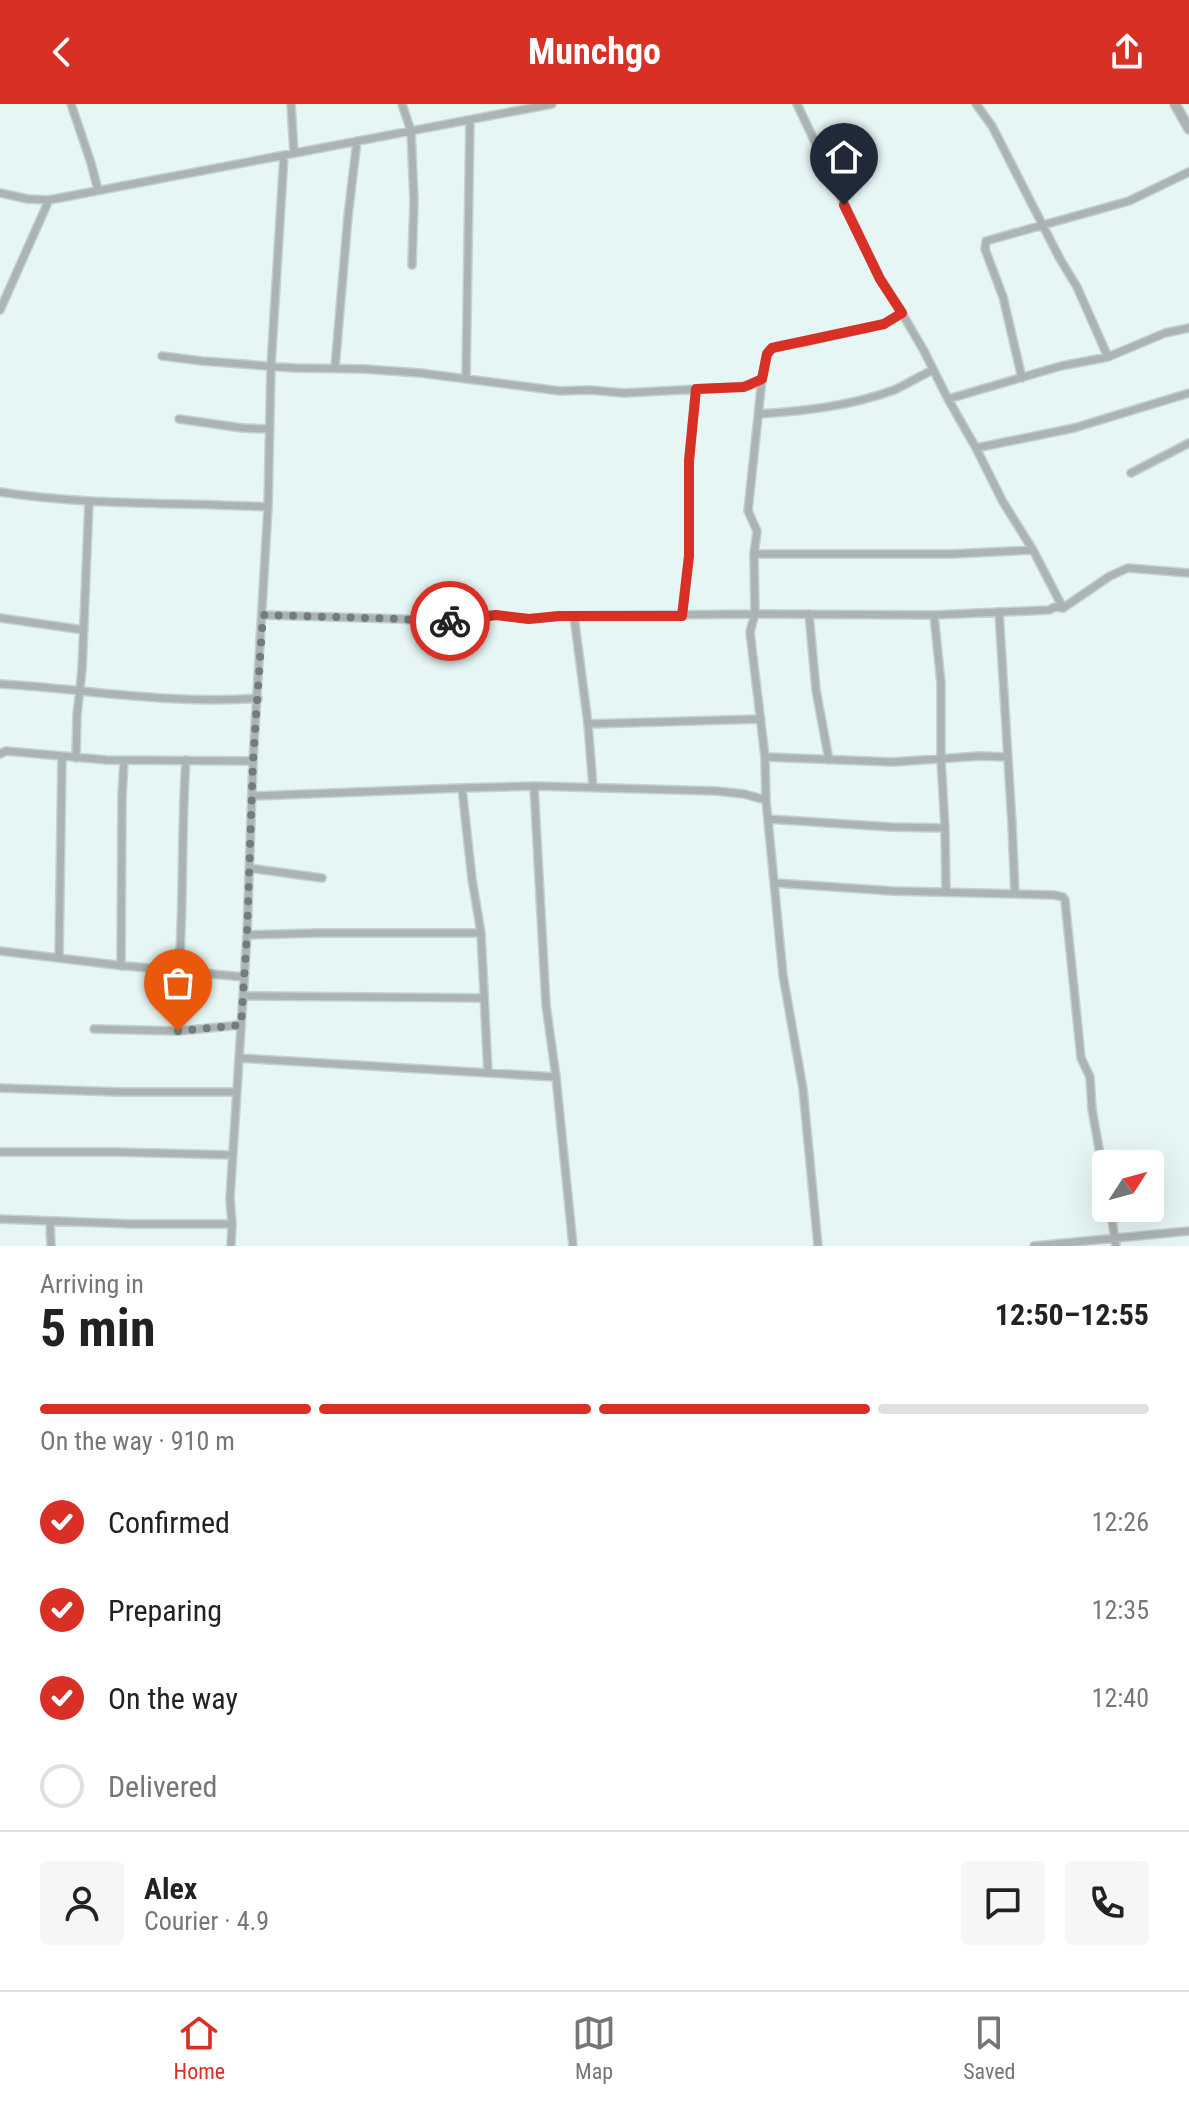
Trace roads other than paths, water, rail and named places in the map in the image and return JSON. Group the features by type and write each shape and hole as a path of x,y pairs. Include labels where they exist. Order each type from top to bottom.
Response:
{"street":[{"path":"71,104 98,190"},
{"path":"291,104 294,153"},
{"path":"402,104 411,131 414,200 412,265"},
{"path":"0,193 49,200 552,104"},
{"path":"797,104 880,279 902,313 1063,608"},
{"path":"976,104 992,126 1077,287 1108,357"},
{"path":"1175,104 1189,129"},
{"path":"466,379 470,120"},
{"path":"335,368 357,141"},
{"path":"231,1246 230,1198 247,935 253,761 268,507 271,366 284,155"},
{"path":"1022,378 1003,297 985,245 990,239 1129,201 1189,172"},
{"path":"0,310 49,200"},
{"path":"818,1246 803,1089 783,975 766,800 765,757 750,632 755,614 754,554 757,531 748,511 767,354 772,348 884,324 902,313"},
{"path":"948,399 1061,366 1108,357 1165,333 1189,328"},
{"path":"162,356 271,366 420,373 560,391 624,393 744,387 762,379"},
{"path":"759,414 808,411 860,399 894,389 933,370"},
{"path":"682,616 689,556 689,461 696,389"},
{"path":"976,448 1074,428 1189,393"},
{"path":"179,419 270,429"},
{"path":"1131,473 1189,443"},
{"path":"0,492 89,501 268,507"},
{"path":"76,758 89,501"},
{"path":"754,554 951,554 1033,550"},
{"path":"263,615 433,622 496,615 529,619 755,614 934,615 1049,610 1063,608 1110,576 1128,568 1189,573"},
{"path":"999,612 1015,894"},
{"path":"809,614 816,690 829,760"},
{"path":"934,615 941,683 946,892"},
{"path":"574,616 593,787"},
{"path":"0,618 84,630"},
{"path":"0,684 180,700 258,698"},
{"path":"588,724 761,719"},
{"path":"0,754 6,751 124,761 253,761"},
{"path":"59,958 62,756"},
{"path":"765,757 893,762 1008,757"},
{"path":"179,970 186,760"},
{"path":"121,966 124,761"},
{"path":"253,796 534,786 716,791 766,800"},
{"path":"534,786 546,1005 573,1246"},
{"path":"462,788 481,933 488,1073"},
{"path":"768,819 945,828"},
{"path":"249,868 322,878"},
{"path":"775,883 893,891 1060,895 1065,900 1081,1058 1090,1077 1099,1150"},
{"path":"247,935 481,933"},
{"path":"0,951 244,977"},
{"path":"243,996 484,998"},
{"path":"94,1029 178,1031 241,1025"},
{"path":"239,1058 556,1077"},
{"path":"0,1088 237,1092"},
{"path":"0,1152 233,1155"},
{"path":"0,1219 232,1224"},
{"path":"50,1221 51,1246"},
{"path":"1034,1246 1115,1241 1189,1231"}]}
